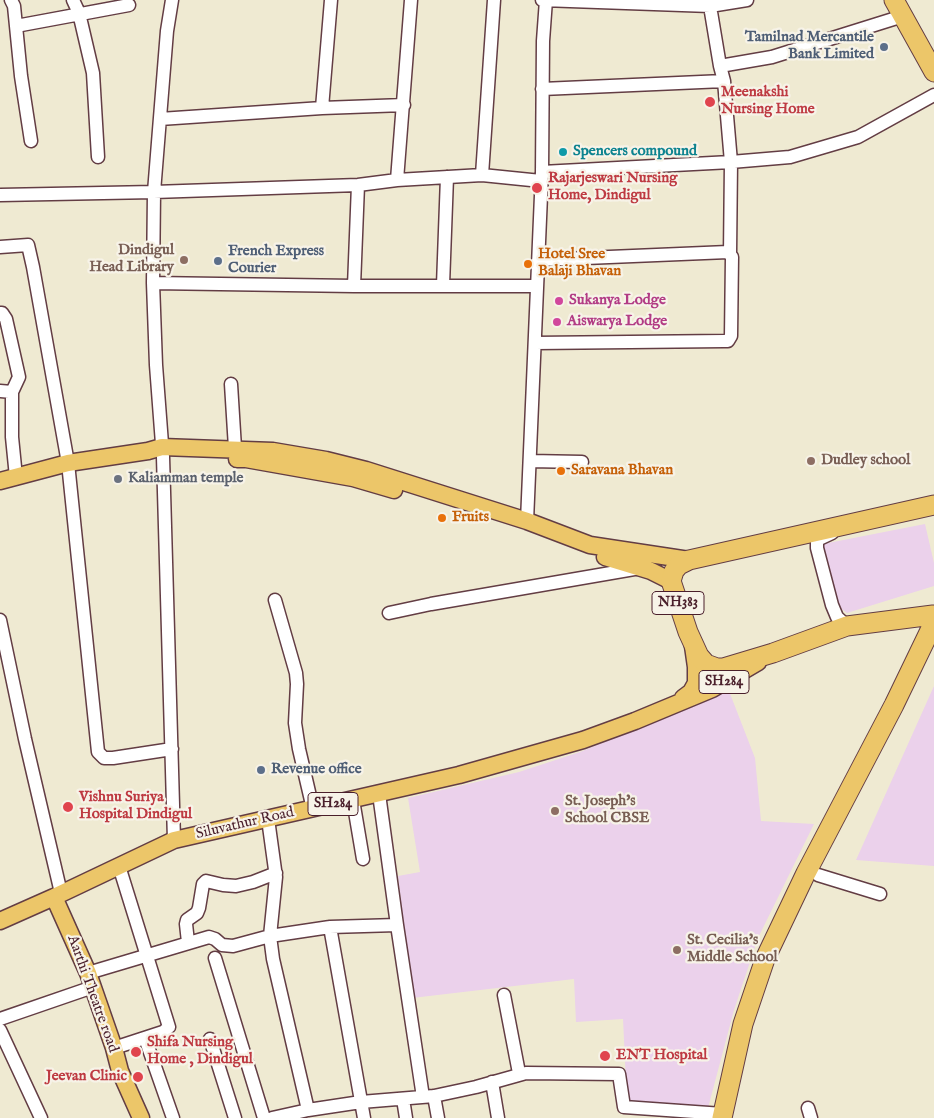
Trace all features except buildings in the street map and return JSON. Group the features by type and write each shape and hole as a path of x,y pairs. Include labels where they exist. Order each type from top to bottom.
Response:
{"highway":[{"path":"898,8 934,72"},
{"path":"689,560 934,505"},
{"name":"NH383","path":"689,560 679,565 674,571 671,581 688,632 699,656 706,664 717,668 723,668 773,653 847,626 934,616 926,652 772,967 752,1023 725,1117"},
{"path":"901,619 918,634 926,652"},
{"name":"NH383","path":"725,1117 742,1024 765,959 806,873 894,705 926,652"}],"main road":[{"path":"0,481 68,463 158,452 235,448 273,451 326,460 394,485 642,568 671,581"},
{"path":"158,452 246,459 394,485 527,521 590,545 689,560"},
{"name":"Siluvathur Road","path":"673,706 692,692 696,683 696,667 692,642"},
{"name":"Siluvathur Road","path":"0,921 174,840 459,775 583,740 712,689 773,653"},
{"name":"Aarthi Theatre road","path":"58,895 114,1048 126,1088 141,1118"}],"street":[{"path":"12,0 31,141"},
{"path":"73,0 79,13 93,73 98,157"},
{"path":"172,0 167,31 154,192 154,284 158,452 172,748 174,840"},
{"path":"322,108 331,0"},
{"path":"397,180 411,0"},
{"path":"482,175 494,0"},
{"path":"527,521 536,343 544,0 710,6 747,0"},
{"path":"16,26 129,5"},
{"path":"536,343 728,341 731,336 731,162 724,80 710,6"},
{"path":"720,66 772,57 898,8"},
{"path":"542,89 724,80"},
{"path":"0,195 358,185 397,180 482,175 541,176 790,156 858,137 934,95"},
{"path":"160,119 322,108 404,105"},
{"path":"443,285 447,177"},
{"path":"354,286 358,185"},
{"path":"0,247 28,245 68,463 98,752 104,758 113,758 172,748"},
{"path":"538,260 725,251 730,254"},
{"path":"154,284 537,286"},
{"path":"0,313 5,315 19,377 6,392 6,436 16,477"},
{"path":"231,384 235,448"},
{"path":"530,461 582,462"},
{"path":"847,626 838,617 832,605 817,548 817,540 825,535 866,525 883,517"},
{"path":"389,613 431,604 642,568"},
{"path":"275,600 296,673 294,723 313,809"},
{"path":"0,620 58,895"},
{"path":"379,794 397,925 429,1096 438,1118"},
{"path":"354,800 363,859"},
{"path":"268,819 276,873 270,936 273,959 314,1112"},
{"path":"114,1048 163,1032 169,1027 148,954 119,866"},
{"path":"188,942 187,920 196,912 203,884 206,880 223,885 236,886 276,873"},
{"path":"818,875 880,894"},
{"path":"0,1019 148,954 188,942 213,937 222,945 233,946 270,936 330,927 397,925"},
{"path":"330,927 364,1118"},
{"path":"215,958 264,1118"},
{"path":"504,995 519,1073"},
{"path":"0,1030 41,1118"},
{"path":"145,1038 173,1118"},
{"path":"210,1039 235,1118"},
{"path":"272,1118 314,1112 361,1102 429,1096 476,1087 519,1073 619,1074 624,1107 725,1117"},
{"path":"492,1082 498,1118"},
{"path":"403,1099 406,1118"}],"shaded area":[{"path":"925,524 934,563 934,586 847,613 839,607 822,551 823,544"},
{"path":"934,686 934,866 856,860"},
{"path":"729,691 755,758 761,821 814,824 758,938 734,1010 708,1108 627,1104 623,1019 576,1022 574,979 412,998 398,876 420,872 408,798 519,772 580,752"}],"place":[{"name":"Tamilnad Mercantile Bank Limited","path":"884,47"},
{"name":"Meenakshi Nursing Home","path":"710,102"},
{"name":"Spencers compound","path":"563,152"},
{"name":"Rajarjeswari Nursing Home, Dindigul","path":"537,188"},
{"name":"Dindigul Head Library","path":"184,260"},
{"name":"French Express Courier","path":"218,261"},
{"name":"Hotel Sree Balaji Bhavan","path":"528,264"},
{"name":"Sukanya Lodge","path":"559,301"},
{"name":"Aiswarya Lodge","path":"557,322"},
{"name":"Dudley school","path":"811,461"},
{"name":"Saravana Bhavan","path":"561,471"},
{"name":"Kaliamman temple","path":"118,479"},
{"name":"Fruits","path":"442,518"},
{"name":"Revenue office","path":"261,770"},
{"name":"Vishnu Suriya Hospital Dindigul","path":"68,807"},
{"name":"St. Joseph's School CBSE","path":"555,811"},
{"name":"St. Cecilia's Middle School","path":"677,950"},
{"name":"Shifa Nursing Home , Dindigul","path":"136,1052"},
{"name":"ENT Hospital","path":"605,1056"},
{"name":"Jeevan Clinic","path":"138,1077"}]}
